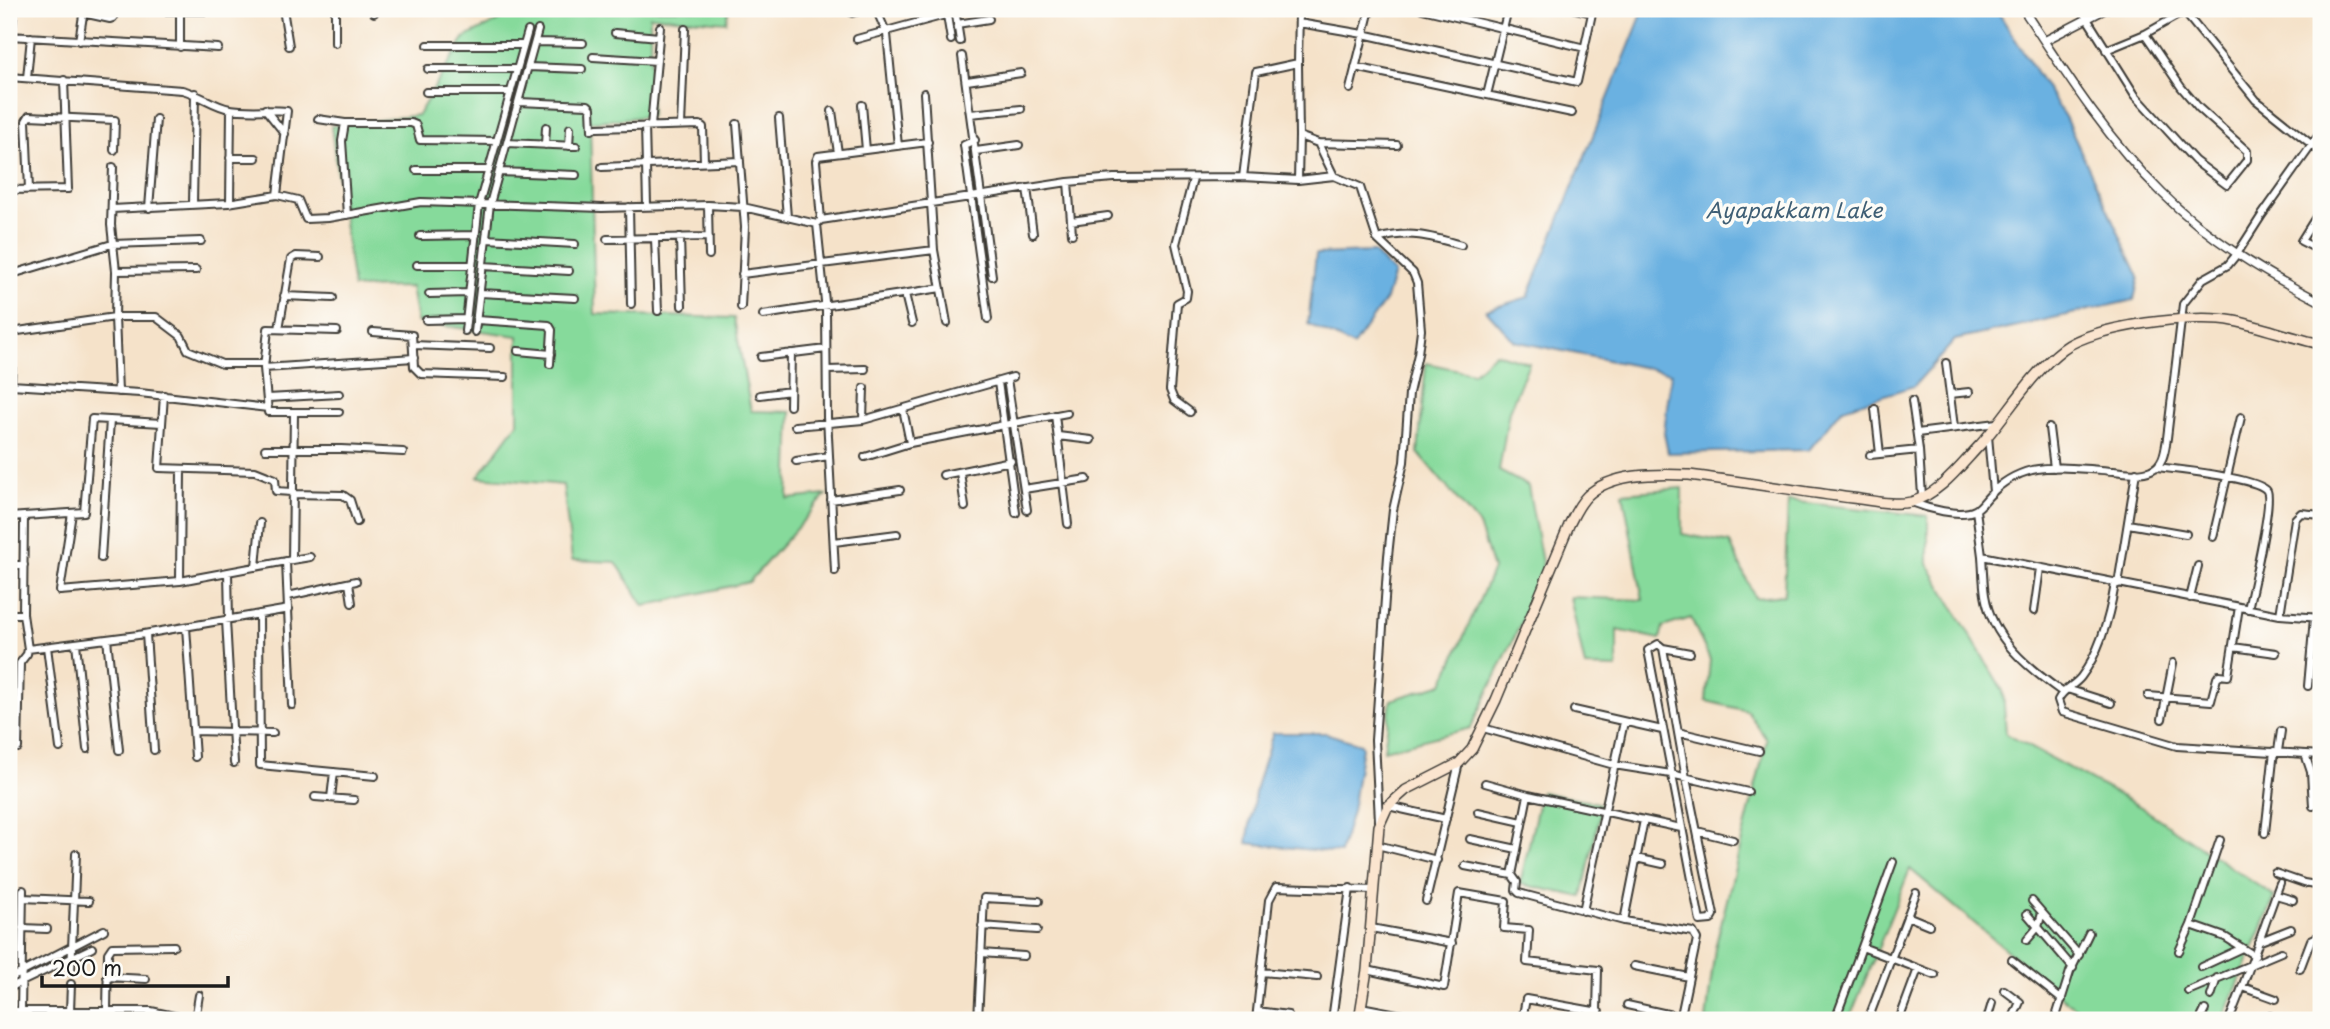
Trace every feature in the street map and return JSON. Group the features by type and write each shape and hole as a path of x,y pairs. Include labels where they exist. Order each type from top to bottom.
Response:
{"main road":[{"path":"1359,1020 1367,970 1379,826 1388,806 1406,790 1460,763 1472,749 1569,525 1589,494 1626,478 1689,475 1862,499 1911,502 1942,486 1989,436 2026,386 2064,349 2099,333 2144,324 2207,319 2232,321 2321,344"}],"street":[{"path":"14,9 10,36 218,48"},
{"path":"79,41 82,10 110,19 113,18 115,9"},
{"path":"149,9 212,12 215,9"},
{"path":"283,9 289,46"},
{"path":"335,9 335,43"},
{"path":"852,13 866,9"},
{"path":"876,9 885,30 898,146"},
{"path":"1298,180 1299,9"},
{"path":"1350,89 1370,9"},
{"path":"1422,9 1585,48"},
{"path":"1487,95 1508,9"},
{"path":"1300,23 1363,33 1577,82 1593,11 1575,9"},
{"path":"2024,9 2089,107 2163,194 2237,254 2277,280 2321,302"},
{"path":"2081,9 2135,95 2195,161 2224,184 2230,184 2247,160 2248,151 2199,108 2144,34"},
{"path":"2044,41 2106,9"},
{"path":"857,38 955,10 960,41"},
{"path":"2106,50 2144,34 2185,10 2256,100 2321,152"},
{"path":"180,11 180,47"},
{"path":"946,11 951,40"},
{"path":"957,24 989,19"},
{"path":"647,205 648,126 660,27"},
{"path":"681,125 685,29"},
{"path":"475,332 491,204 538,30"},
{"path":"464,331 479,204 528,31"},
{"path":"615,33 659,37"},
{"path":"27,78 31,37"},
{"path":"535,42 583,43"},
{"path":"428,45 524,45"},
{"path":"962,56 992,276"},
{"path":"593,57 657,61"},
{"path":"1243,177 1256,72 1298,63"},
{"path":"1355,67 1572,113"},
{"path":"528,68 582,69"},
{"path":"428,69 517,69"},
{"path":"967,81 1021,74"},
{"path":"9,77 195,93 231,110 287,111 277,195"},
{"path":"9,190 68,189 64,80"},
{"path":"426,92 511,92"},
{"path":"193,205 195,93"},
{"path":"924,93 934,250 947,323"},
{"path":"519,102 588,105 591,108 594,129 700,125 703,127 704,163"},
{"path":"862,105 866,150"},
{"path":"265,109 285,134"},
{"path":"970,114 1021,109"},
{"path":"230,203 231,110"},
{"path":"832,111 838,153"},
{"path":"29,189 26,118 33,115 115,120 114,150"},
{"path":"779,118 787,217"},
{"path":"318,119 345,123 411,123 416,125 419,140 497,141"},
{"path":"149,208 156,120"},
{"path":"345,123 342,141 349,191 347,215"},
{"path":"737,124 745,227 741,307"},
{"path":"545,145 546,127"},
{"path":"507,143 573,146 570,128"},
{"path":"1911,502 1943,511 1968,512 1976,510 2012,477 2030,471 2054,468 2137,472 2157,467 2164,457 2183,304 2203,279 2228,265 2237,254 2321,132"},
{"path":"1299,136 1318,143 1397,145"},
{"path":"975,140 964,145 988,319"},
{"path":"835,571 827,424 826,307 821,265 816,160 818,156 928,142"},
{"path":"1318,143 1334,176"},
{"path":"976,151 1018,145"},
{"path":"494,152 505,152"},
{"path":"230,158 256,158"},
{"path":"602,167 740,161"},
{"path":"113,167 118,392"},
{"path":"416,170 489,170"},
{"path":"499,172 576,175"},
{"path":"112,209 230,203 277,195 298,201 306,219 347,215 413,202 629,207 708,205 743,207 819,222 1027,188 1114,178 1243,177 1298,180 1334,176 1360,187 1377,239 1413,273 1417,283 1421,330 1409,393 1404,461 1393,510 1388,555 1375,740 1379,826"},
{"path":"1190,412 1174,400 1170,383 1177,303 1186,298 1187,291 1176,244 1193,179"},
{"path":"1068,182 1072,234"},
{"path":"1027,188 1033,234"},
{"path":"708,205 709,255"},
{"path":"629,207 631,304"},
{"path":"2321,209 2301,241 2321,251"},
{"path":"1071,222 1108,216"},
{"path":"1377,239 1398,233 1461,245"},
{"path":"419,236 476,235"},
{"path":"607,239 709,236"},
{"path":"680,237 682,306"},
{"path":"486,239 575,244"},
{"path":"656,239 658,311"},
{"path":"201,241 113,244 9,274 10,385 164,396 268,408"},
{"path":"742,275 934,250"},
{"path":"279,329 293,257 320,257"},
{"path":"417,265 472,265"},
{"path":"483,266 569,271"},
{"path":"117,271 196,270"},
{"path":"763,315 941,288"},
{"path":"429,294 469,293"},
{"path":"480,293 575,298"},
{"path":"905,294 912,323"},
{"path":"285,296 333,298"},
{"path":"11,332 115,317 156,317 181,336 188,349 222,364 264,366 414,358"},
{"path":"426,320 466,319"},
{"path":"477,320 549,325 552,330 550,364"},
{"path":"337,331 268,329 264,366 268,412 339,412"},
{"path":"373,332 410,333 413,338 414,367 421,374 505,377"},
{"path":"413,345 491,348"},
{"path":"761,357 827,349"},
{"path":"518,351 551,354"},
{"path":"790,353 790,406"},
{"path":"1946,363 1954,427"},
{"path":"827,370 865,369"},
{"path":"795,426 863,420 1010,378 1027,510"},
{"path":"998,382 1016,513"},
{"path":"863,420 864,388"},
{"path":"760,395 790,391"},
{"path":"1950,394 1969,392"},
{"path":"268,398 339,394"},
{"path":"164,396 159,468 255,471 275,479 276,491 343,495 349,500 357,522"},
{"path":"1912,401 1922,496"},
{"path":"903,409 910,443"},
{"path":"1875,409 1880,454"},
{"path":"292,705 288,596 294,413"},
{"path":"865,457 910,443 1067,413"},
{"path":"1055,415 1069,524"},
{"path":"2213,537 2241,416"},
{"path":"9,517 84,512 92,419 162,423"},
{"path":"101,558 110,420"},
{"path":"1917,433 1997,423"},
{"path":"2049,428 2054,468"},
{"path":"1058,436 1091,440"},
{"path":"1989,436 1993,492"},
{"path":"265,449 403,452"},
{"path":"1870,455 1919,450"},
{"path":"796,461 829,456"},
{"path":"943,475 1019,460"},
{"path":"2157,467 2258,484 2268,493 2267,515 2248,609"},
{"path":"180,581 181,469"},
{"path":"960,472 965,507"},
{"path":"2137,472 2116,584 2105,625 2093,657 2081,676 2058,700 2062,712 2177,746 2321,755"},
{"path":"1024,489 1087,479"},
{"path":"831,500 900,490"},
{"path":"1976,510 1986,597 2004,641 2011,651 2065,690 2111,703"},
{"path":"72,513 60,591 180,581 310,557"},
{"path":"2280,615 2295,519 2301,513 2321,515"},
{"path":"18,748 20,663 28,649 23,614 24,517"},
{"path":"256,567 261,523"},
{"path":"2128,524 2186,534"},
{"path":"834,542 897,534"},
{"path":"1982,556 2280,615 2318,618 2308,686"},
{"path":"9,565 24,565"},
{"path":"2190,598 2198,566"},
{"path":"2034,611 2040,568"},
{"path":"229,572 228,620 234,763"},
{"path":"288,596 353,582 352,603"},
{"path":"2148,696 2211,701 2217,678 2220,675 2228,676 2239,607"},
{"path":"28,649 146,634 289,609"},
{"path":"9,614 23,614"},
{"path":"259,614 260,765 375,776"},
{"path":"186,627 195,757"},
{"path":"146,634 154,750"},
{"path":"107,639 118,750"},
{"path":"76,643 87,749"},
{"path":"1663,648 1714,915 1710,920 1700,921 1648,650 1658,644 1663,648 1690,653"},
{"path":"47,647 60,748"},
{"path":"2233,647 2276,653"},
{"path":"2162,719 2173,663"},
{"path":"1574,710 1662,730"},
{"path":"1583,911 1624,722"},
{"path":"1483,728 1614,765 1671,774 1748,792"},
{"path":"195,731 273,733"},
{"path":"2265,833 2281,731"},
{"path":"1678,732 1759,751"},
{"path":"2305,754 2312,772 2313,806"},
{"path":"1426,901 1460,763"},
{"path":"331,798 334,772"},
{"path":"1485,783 1681,828"},
{"path":"1512,875 1528,795"},
{"path":"315,797 354,800"},
{"path":"1388,806 1446,819"},
{"path":"1478,812 1522,822"},
{"path":"1624,921 1644,820"},
{"path":"1697,831 1733,840"},
{"path":"1470,839 1517,849"},
{"path":"2179,951 2191,925 2220,840"},
{"path":"1377,845 1437,860"},
{"path":"71,972 76,854"},
{"path":"1636,858 1663,864"},
{"path":"1835,1020 1893,862"},
{"path":"1465,866 1512,875 1517,882 1516,890 1519,893 1624,921 1693,932 1697,939 1680,1019 1627,1005"},
{"path":"2275,873 2321,886"},
{"path":"2229,1020 2254,959 2280,883"},
{"path":"1256,1020 1269,900 1276,887 1374,890"},
{"path":"1332,1020 1350,888"},
{"path":"21,1011 23,890"},
{"path":"1367,970 1444,987 1459,893 1506,901 1504,928 1529,930 1527,962 1598,970 1598,1020"},
{"path":"1868,1020 1916,893"},
{"path":"2276,895 2293,900"},
{"path":"23,898 89,901"},
{"path":"978,1020 984,898 1039,901"},
{"path":"2032,901 2079,955"},
{"path":"2026,940 2038,927 2042,913"},
{"path":"2027,914 2073,968"},
{"path":"1907,916 1929,925"},
{"path":"2191,925 2225,937 2254,959"},
{"path":"982,926 1037,930"},
{"path":"22,928 47,929"},
{"path":"1371,928 1452,943"},
{"path":"2258,943 2291,929"},
{"path":"9,979 104,930"},
{"path":"2052,943 2058,931"},
{"path":"2055,1020 2073,968 2089,933"},
{"path":"2300,969 2311,940 2321,935"},
{"path":"107,1011 108,953 112,947 174,946"},
{"path":"1862,947 1935,975"},
{"path":"9,988 92,948"},
{"path":"2202,967 2242,948"},
{"path":"2188,991 2254,959 2281,952"},
{"path":"981,953 1024,956"},
{"path":"2012,960 2062,1000"},
{"path":"1634,966 1689,977"},
{"path":"1899,1020 1917,969"},
{"path":"1261,972 1317,978"},
{"path":"107,977 146,979"},
{"path":"2211,996 2217,978"},
{"path":"70,1011 71,984"},
{"path":"2243,987 2276,999"},
{"path":"2004,990 2021,1002 2012,1020"},
{"path":"9,1011 151,1011 193,1020 199,995"},
{"path":"1522,1020 1526,999 1597,1012"},
{"path":"1987,1020 1992,1003"},
{"path":"1361,1007 1424,1020"},
{"path":"2200,1020 2205,1010"},
{"path":"1257,1011 1289,1015"},
{"path":"2262,1020 2270,1016"}],"green space":[{"path":"521,9 729,9 726,22 650,16 651,116 590,122 595,314 734,318 751,411 791,412 788,499 826,495 749,582 644,606 616,562 572,560 563,485 478,477 518,423 518,336 417,322 411,287 353,288 331,126 418,115 464,38"},
{"path":"1495,353 1529,363 1509,411 1499,471 1528,486 1543,568 1524,617 1471,728 1384,750 1391,700 1443,684 1493,569 1479,525 1418,453 1426,363 1473,373"},
{"path":"1682,488 1682,534 1730,543 1755,598 1784,595 1788,501 1928,516 1928,564 2003,691 2006,734 2141,807 2275,897 2223,1020 2104,1020 2075,1008 1910,869 1849,1020 1706,1020 1715,948 1767,740 1747,711 1706,701 1710,660 1691,618 1663,627 1660,639 1617,630 1617,668 1585,667 1570,597 1643,600 1623,493"},
{"path":"1541,792 1602,804 1582,897 1520,884"}],"water":[{"name":"Ayapakkam Lake","path":"1644,9 1996,9 2065,117 2139,277 2134,300 1955,340 1914,386 1843,408 1809,450 1668,453 1664,433 1671,373 1514,341 1486,310 1528,297"},
{"path":"1373,252 1394,273 1386,299 1353,346 1308,324 1316,254"},
{"path":"1273,733 1325,733 1361,744 1352,811 1340,853 1247,843 1256,787"}]}
